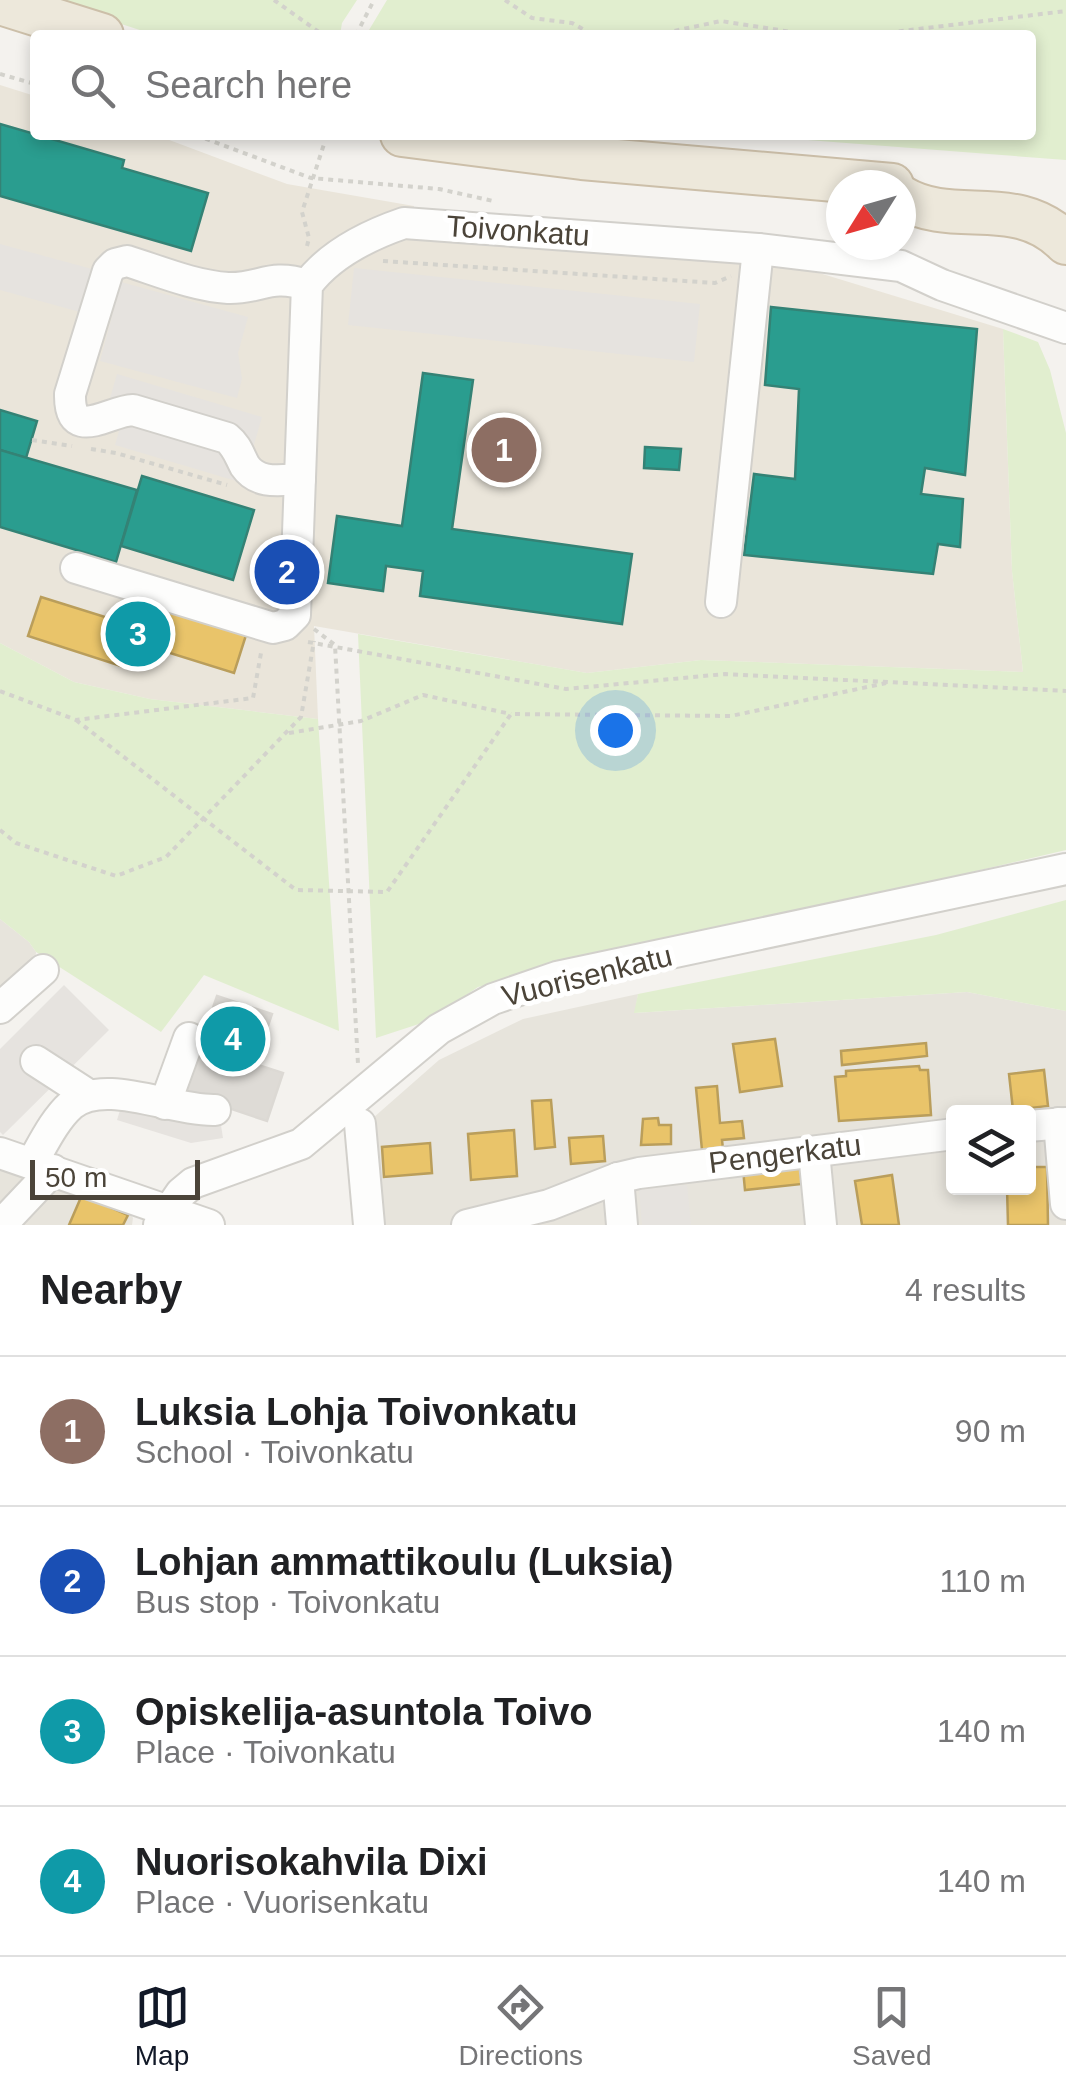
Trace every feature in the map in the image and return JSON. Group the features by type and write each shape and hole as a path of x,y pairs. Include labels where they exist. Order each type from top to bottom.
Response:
{"highway":[{"path":"0,3 86,30"},
{"path":"0,24 30,34"},
{"path":"441,140 582,158 826,179"},
{"path":"591,140 667,164"},
{"path":"916,187 1066,201"},
{"path":"916,206 1026,216 1052,229 1066,243"}],"street":[{"name":"Toivonkatu","path":"311,279 370,234 404,223 757,259 901,266 942,285 1066,328"},
{"path":"722,602 757,259"},
{"path":"76,568 274,628 285,625 296,630 311,279 274,278 229,288 127,261 115,264 108,271 70,394 74,416 87,423 98,422 122,410 133,410 227,438 253,475 275,481 300,479"},
{"name":"Vuorisenkatu","path":"164,1218 182,1193 208,1176 301,1144 439,1030 493,999 556,978 1066,869"},
{"path":"0,1008 44,970"},
{"path":"165,1104 189,1038"},
{"path":"36,1060 87,1094"},
{"path":"13,1221 69,1106 87,1094 107,1092 192,1111 215,1110"},
{"path":"360,1124 369,1225"},
{"path":"1051,1124 1066,1204"},
{"name":"Pengerkatu","path":"467,1225 548,1205 618,1178 682,1166 946,1135"},
{"path":"814,1152 821,1225"},
{"path":"0,1153 42,1166 164,1218 210,1225"},
{"path":"618,1178 622,1225"}],"path":[{"path":"274,0 316,30"},
{"path":"359,30 374,0"},
{"path":"506,0 532,18 572,23 585,30"},
{"path":"908,30 1066,10"},
{"path":"680,30 722,21 779,30"},
{"path":"0,74 30,83"},
{"path":"209,140 310,178 439,189 502,203"},
{"path":"311,279 306,254 309,238 302,212 325,140"},
{"path":"375,260 715,283 744,270 757,259"},
{"path":"32,440 116,453 236,488"},
{"path":"296,630 314,641 566,689 725,674 1066,691"},
{"path":"0,830 16,842 116,876 166,857 301,718 314,641"},
{"path":"335,645 358,1069"},
{"path":"76,720 253,698 262,650"},
{"path":"285,734 361,722 423,696 511,714 731,716 896,681"},
{"path":"0,691 76,720 296,890 387,892 511,714"}],"shaded area":[{"path":"0,85 30,94 30,140 169,140 287,184 414,206 414,231 793,265 1003,329 1012,571 1023,672 701,660 587,673 314,626 318,719 150,699 74,682 0,643"},
{"path":"0,244 92,269 80,312 0,290"},
{"path":"354,268 700,304 694,362 348,325"},
{"path":"121,282 248,317 238,353 242,379 237,398 100,361"},
{"path":"117,374 262,417 243,483 115,445 127,403 110,398"},
{"path":"0,919 36,952 35,967 0,998"},
{"path":"64,985 109,1030 3,1135 0,1049"},
{"path":"967,992 1066,1011 1066,1225 384,1225 373,1118 439,1060 523,1019 638,994 635,1013"},
{"path":"123,1101 220,1119 223,1138 191,1143 117,1120"},
{"path":"0,1166 126,1209 133,1218 132,1225 0,1225"},
{"path":"687,1185 691,1225 642,1225 639,1189"}],"green space":[{"path":"48,0 357,0 341,30 140,30"},
{"path":"387,0 1066,0 1066,160 806,140 1036,140 1036,30 369,30"},
{"path":"1003,329 1038,342 1050,370 1066,433 1066,850 478,987 428,1021 376,1038 358,634 587,673 701,660 1023,672 1012,571"},
{"path":"0,643 74,682 150,699 318,719 339,1031 204,975 161,1032 36,952 0,919"},
{"path":"1066,900 1066,1011 967,992 634,1013 638,994 936,935"}],"building: Homes":[{"path":"41,597 140,628 148,602 247,632 234,673 135,642 127,668 28,636"},
{"path":"775,1039 782,1086 740,1092 733,1044"},
{"path":"926,1043 927,1056 842,1065 841,1051"},
{"path":"919,1066 920,1070 928,1070 931,1115 839,1121 835,1077 846,1076 846,1071"},
{"path":"1044,1070 1048,1106 1012,1105 1009,1074"},
{"path":"717,1086 720,1123 742,1121 744,1138 722,1140 723,1149 702,1150 696,1088"},
{"path":"551,1100 555,1147 535,1149 532,1101"},
{"path":"658,1118 659,1125 671,1125 671,1144 641,1145 643,1119"},
{"path":"514,1130 517,1176 471,1180 468,1134"},
{"path":"603,1136 605,1161 571,1164 569,1138"},
{"path":"430,1143 432,1173 384,1177 382,1147"},
{"path":"799,1163 802,1184 745,1190 743,1169"},
{"path":"1036,1167 1047,1167 1048,1225 1008,1225 1007,1195 1036,1195"},
{"path":"892,1175 899,1225 862,1225 855,1181"},
{"path":"82,1195 128,1215 123,1225 69,1225"}],"building: Schools":[{"path":"0,124 30,133 30,140 55,140 124,160 122,168 208,193 191,251 0,196"},
{"path":"771,307 977,329 965,475 925,468 921,494 963,499 960,547 938,544 933,574 744,555 754,474 795,479 799,389 765,385"},
{"path":"423,373 473,380 452,529 632,554 622,624 420,596 423,571 386,566 383,591 328,583 337,516 402,526"},
{"path":"0,410 37,421 26,458 0,450"},
{"path":"645,447 681,449 679,470 644,468"},
{"path":"0,450 137,490 116,562 0,527"},
{"path":"142,476 254,510 233,580 121,546"}],"building: Other":[{"path":"217,996 272,1014 255,1064 283,1073 267,1121 184,1093"}],"place":[{"name":"Luksia Lohja Toivonkatu","path":"504,450"},
{"name":"Lohjan ammattikoulu (Luksia)","path":"287,572"},
{"name":"Opiskelija-asuntola Toivo","path":"138,634"},
{"name":"Nuorisokahvila Dixi","path":"233,1039"}]}
